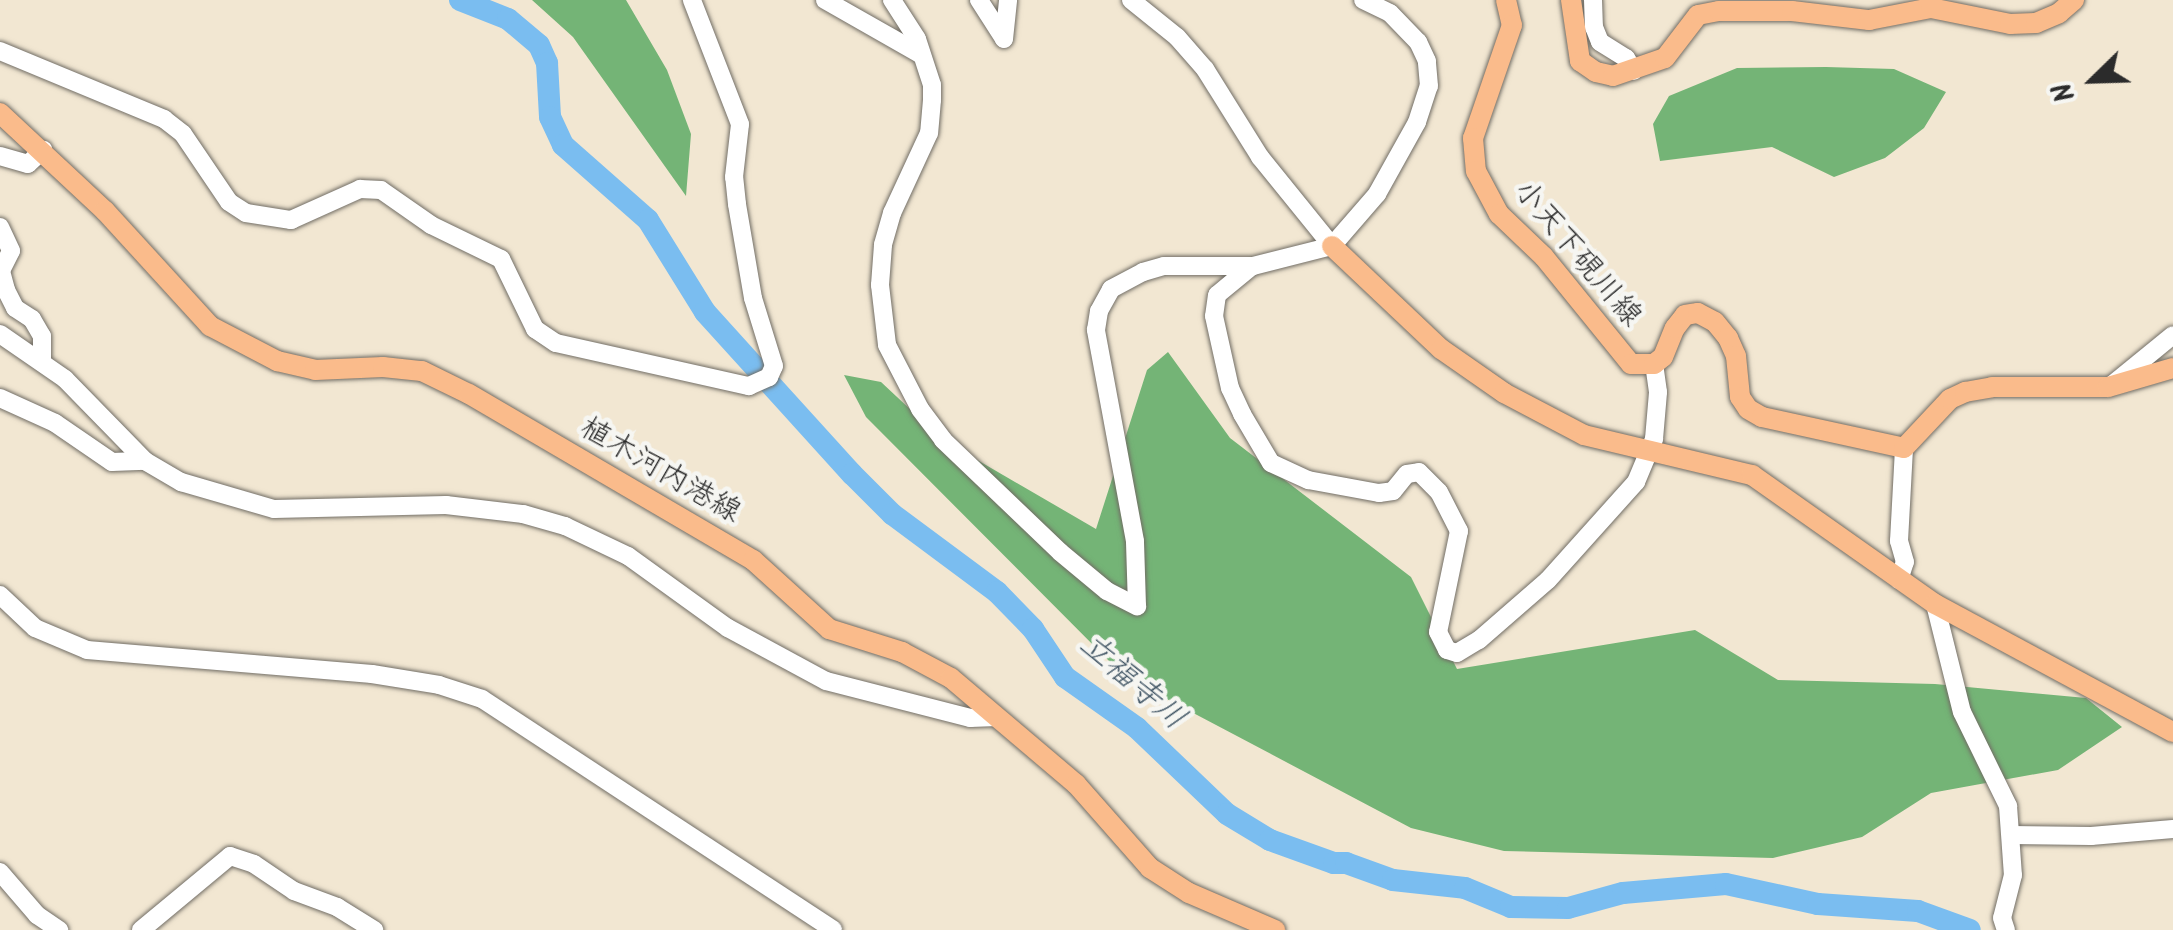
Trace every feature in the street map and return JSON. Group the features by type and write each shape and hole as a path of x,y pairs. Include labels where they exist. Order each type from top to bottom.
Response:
{"main road":[{"name":"小天下硯川線","path":"1506,0 1512,25 1473,138 1476,171 1498,214 1544,257 1621,354 1632,364 1654,364 1664,357 1674,328 1685,315 1698,314 1715,322 1728,338 1736,356 1740,398 1748,409 1762,417 1904,448"},
{"path":"1571,0 1580,61 1596,72 1613,76 1665,58 1698,15 1719,11 1792,11 1869,20 1931,8 2010,24 2036,23 2060,13 2074,0"},
{"name":"植木河内港線","path":"0,113 42,150 210,326 277,360 314,370 383,367 422,371 469,394 752,560 829,628 918,660 951,678 1076,784 1150,868 1188,893 1275,930"},
{"path":"1332,246 1441,349 1504,393 1584,435 1752,475 1934,604 2173,732"},
{"path":"1904,448 1938,410 1965,392 1992,387 2108,388 2173,368"}],"street":[{"path":"0,51 164,119 183,134 229,202 246,213 291,220 360,189 382,190 431,226 501,258 536,329 556,344 749,386 769,378 774,366 753,298 737,204 734,176 740,124 692,0"},
{"path":"825,0 920,54"},
{"path":"892,0 914,32 932,85 929,134 892,213 883,245 880,285 887,345 920,409 966,464 1060,552 1107,591 1137,606 1135,541 1096,330 1099,311 1111,289 1164,266 1253,266 1332,246 1377,194 1417,122 1429,86 1427,61 1418,42 1390,13 1363,0"},
{"path":"979,0 1004,39 1008,0"},
{"path":"1131,0 1176,37 1205,69 1287,195 1332,246"},
{"path":"1593,0 1594,28 1600,42 1626,58 1634,71"},
{"path":"0,156 28,164 42,150"},
{"path":"0,227 11,250 1,270 6,290 15,308 32,319 42,336 42,360"},
{"path":"1253,266 1217,294 1214,316 1230,388 1242,414 1271,462 1308,480 1379,493 1394,491 1408,474 1419,472 1439,492 1459,532 1438,632 1447,650 1457,653 1479,640 1548,580 1636,482 1652,452 1658,392 1654,364"},
{"path":"0,334 42,360 145,462 180,482 274,509 446,504 523,514 565,526 628,556 728,628 813,675 970,718 998,717"},
{"path":"2108,388 2173,334"},
{"path":"0,398 54,424 112,462 145,462"},
{"path":"1899,580 1905,562 1899,541 1904,448"},
{"path":"0,595 36,628 86,650 372,674 439,685 482,699 833,930"},
{"path":"1934,604 1962,712 2008,806 2012,883 2002,918 2006,930"},
{"path":"2011,835 2091,836 2173,829"},
{"path":"141,930 230,856 254,864 294,891 337,907 374,930"},
{"path":"0,872 36,915 59,930"}],"green space":[{"path":"532,0 626,0 667,70 691,134 686,196 573,37"},
{"path":"1737,68 1894,69 1946,92 1924,128 1885,158 1834,177 1772,147 1660,161 1653,124 1669,96"},
{"path":"1168,352 1230,438 1411,577 1457,669 1695,630 1778,680 1935,684 2086,698 2122,727 2058,770 1931,793 1862,837 1773,858 1504,851 1411,828 1125,677 866,417 844,375 881,382 943,440 1096,529 1147,370"}],"waterway":[{"name":"立福寺川","path":"460,0 508,19 539,45 547,63 550,117 563,145 648,220 705,312 852,474 892,514 997,592 1033,629 1065,677 1137,728 1227,814 1270,840 1334,863 1346,863 1393,880 1465,888 1511,907 1568,908 1623,893 1726,884 1818,904 1918,911 1970,930"}]}
